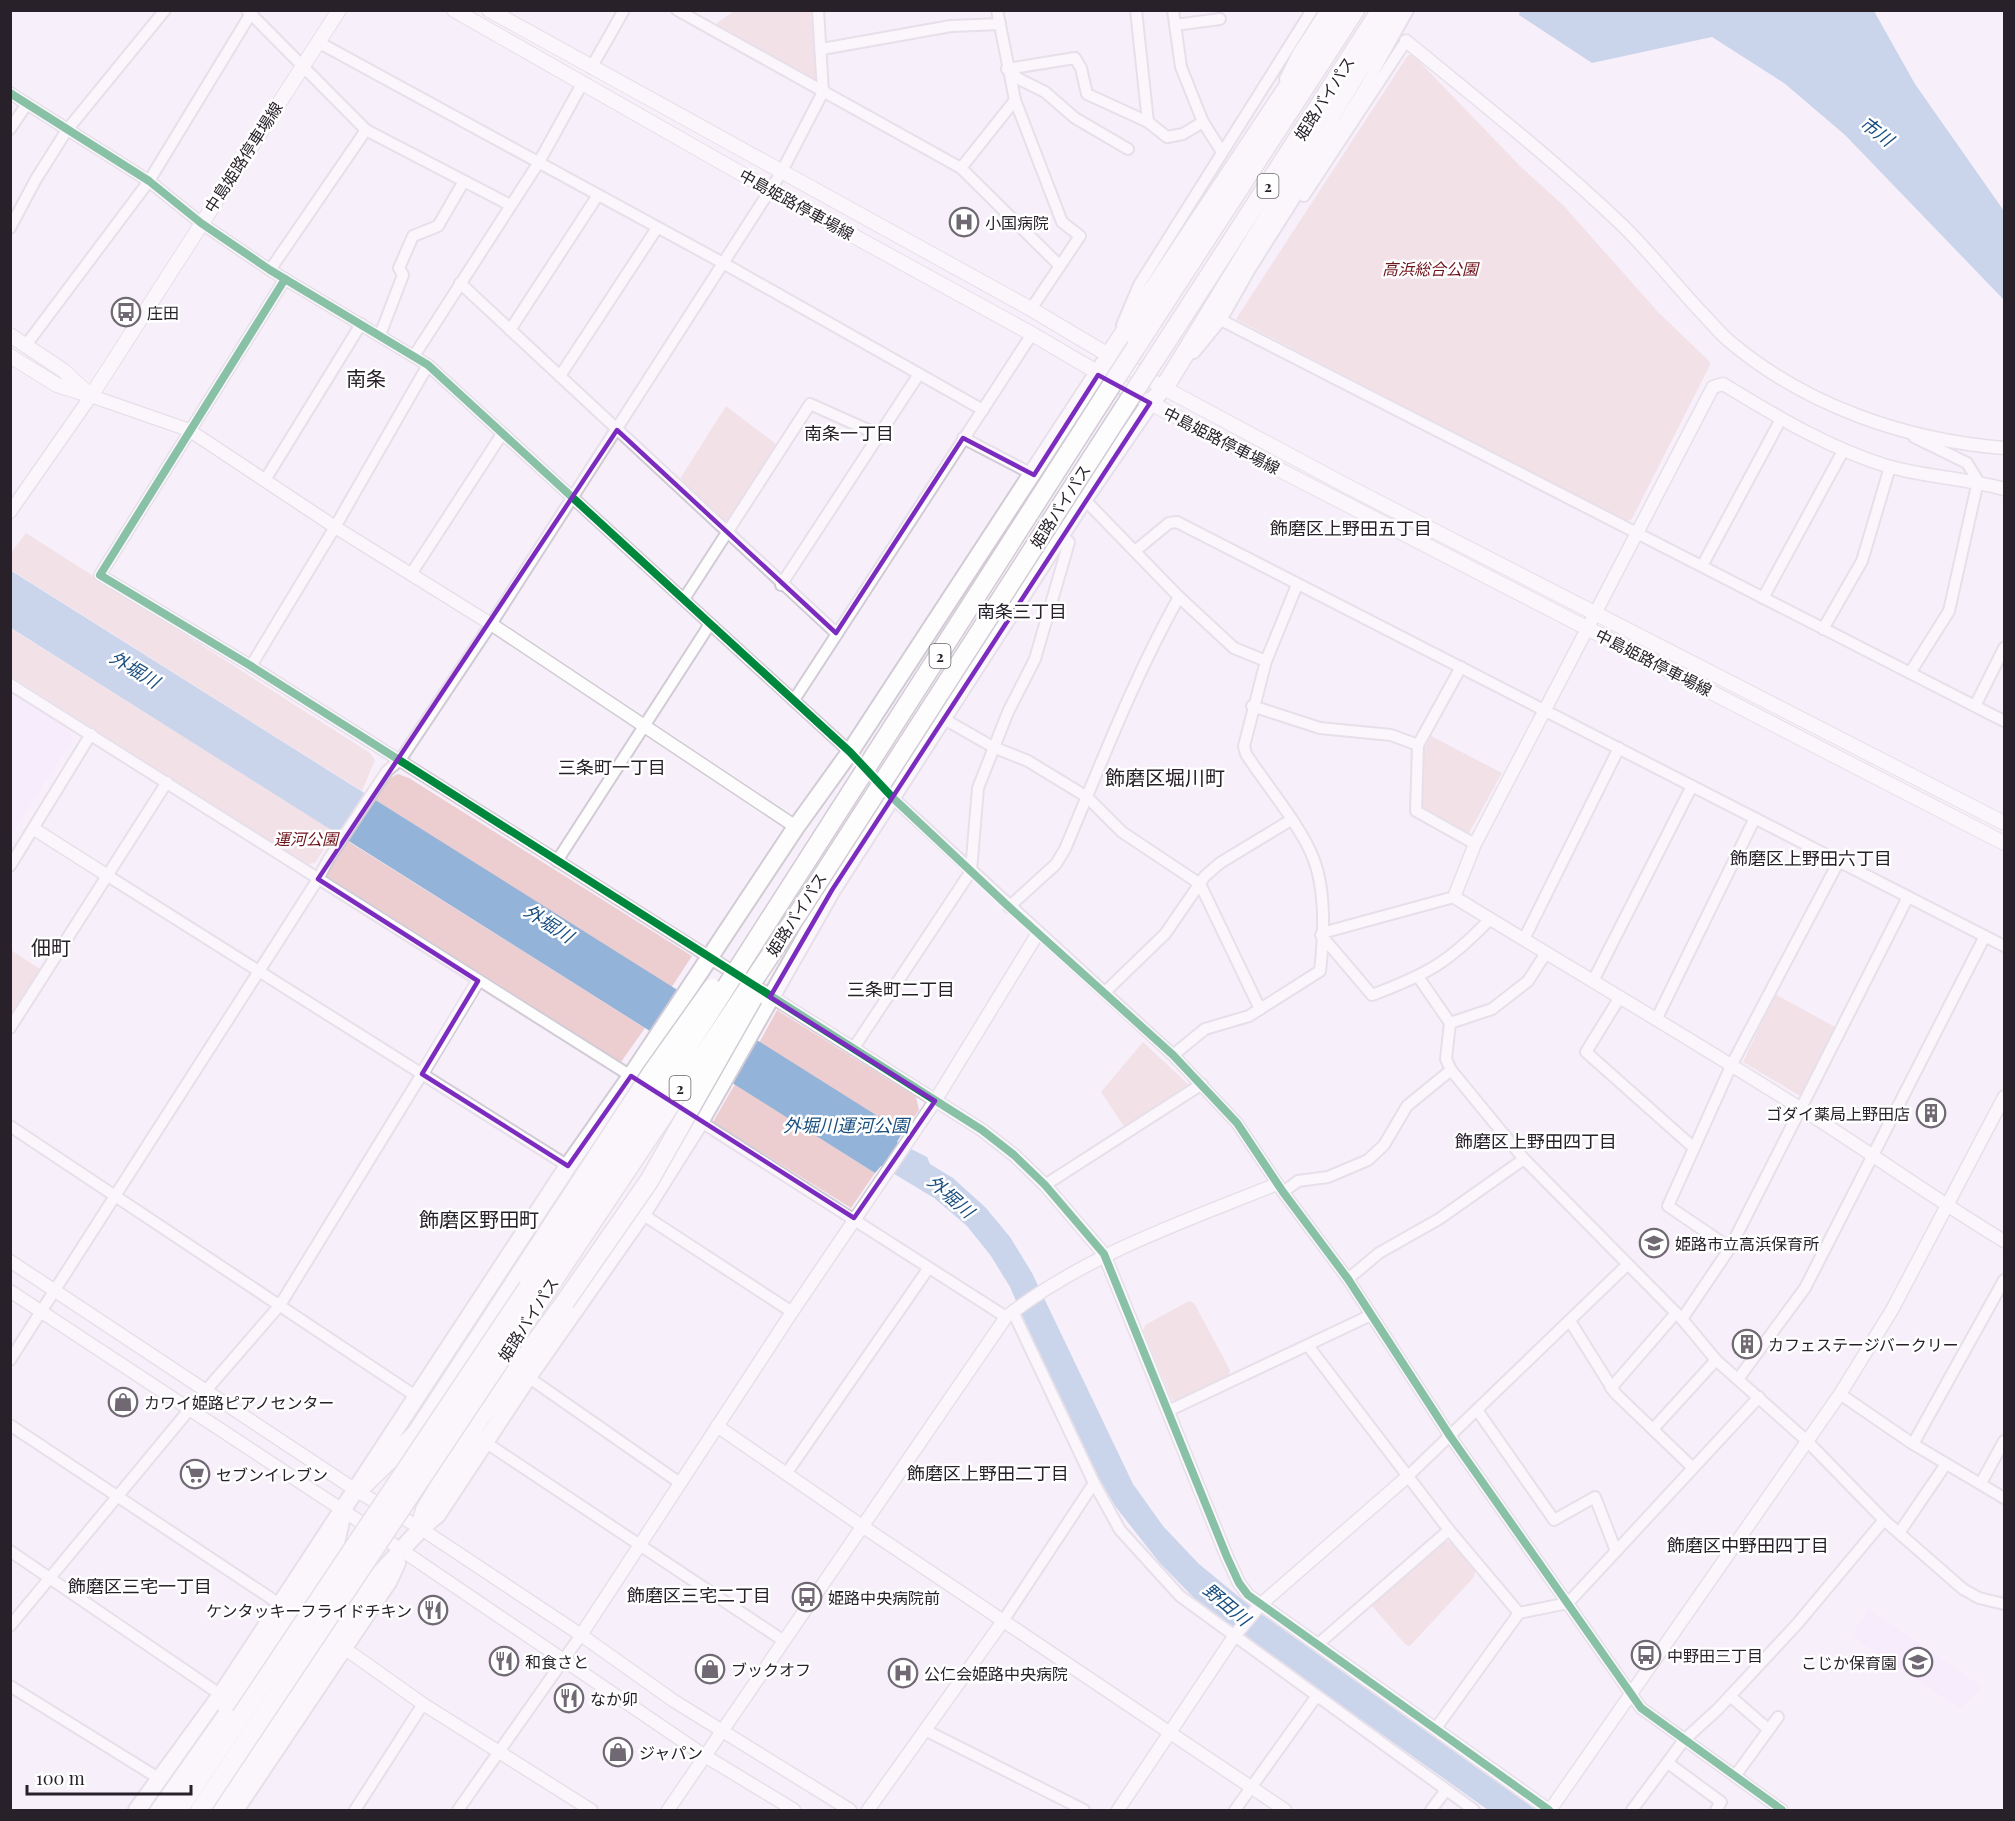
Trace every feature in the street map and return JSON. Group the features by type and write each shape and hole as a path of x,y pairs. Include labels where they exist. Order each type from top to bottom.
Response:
{"highway":[{"path":"137,1810 221,1695 357,1491 568,1166 631,1076 796,827 850,752 1339,10"},
{"name":"姫路バイパス","path":"178,1810 506,1323 742,962 1355,10"},
{"name":"姫路バイパス","path":"200,1810 799,912 1381,10"},
{"path":"216,1810 265,1742 377,1576 402,1551 420,1528 437,1515 528,1377 642,1214 704,1115 832,890 1084,499 1150,403 1164,388 1395,10"},
{"path":"1316,142 1364,88"},
{"path":"420,1528 425,1510 480,1418 565,1302 649,1181 719,1061 799,912"},
{"path":"357,1491 416,1434 653,1071 717,982 742,962"},
{"path":"159,1810 226,1715 334,1551 344,1510"},
{"path":"235,1810 388,1582 402,1551"}],"main road":[{"name":"中島姫路停車場線","path":"91,396 339,10"},
{"name":"中島姫路停車場線","path":"454,10 770,190 1032,334 1098,375 1150,403 2004,843"},
{"name":"中島姫路停車場線","path":"489,10 1031,309 1164,388 1347,486 2004,823"},
{"path":"10,335 64,371 91,396"},
{"path":"12,360 57,385 91,396"}],"street":[{"path":"10,228 36,179 67,130 165,10"},
{"path":"591,68 624,10"},
{"path":"677,10 961,168 1060,266"},
{"path":"10,1360 116,1197 328,860 387,771 400,760 491,624 781,173 823,92 818,10"},
{"path":"997,10 1015,100 1062,222 1080,236 1031,309"},
{"path":"1136,10 1148,122"},
{"path":"1173,10 1181,67 1203,122 1222,152"},
{"path":"1109,356 1139,285 1312,10"},
{"path":"1257,132 1298,52 1326,10"},
{"path":"1164,388 1221,321 1250,269 1364,88 1408,10"},
{"path":"26,345 148,181 250,12 366,130 510,205"},
{"path":"1175,25 1220,19"},
{"path":"822,49 951,26 1000,24"},
{"path":"1250,269 1268,250 1406,41 1538,149 1622,226 1727,340 1784,382 1844,410 1895,428 1967,463 1978,481 1949,610 1910,673"},
{"path":"318,42 723,263 983,410"},
{"path":"1007,69 1075,58 1082,68 1087,94 1148,122 1167,137 1183,134 1203,122"},
{"path":"1007,69 1018,79 1045,92 1075,118 1128,149"},
{"path":"414,356 539,162 582,84"},
{"path":"10,93 148,181 201,223 270,270 428,365 850,752"},
{"path":"961,168 1015,100"},
{"path":"10,129 27,104"},
{"path":"270,270 366,130"},
{"path":"380,335 403,275 399,268 413,236 438,226 464,181"},
{"path":"510,330 598,195"},
{"path":"560,376 657,228"},
{"path":"285,279 100,575 251,666 400,760 982,1130 1014,1155 1045,1185 1104,1254 1239,1583 1260,1605 1549,1810 1840,1394 1892,1310 2004,1097"},
{"path":"460,283 781,585 836,633"},
{"path":"1221,321 2004,721"},
{"path":"265,480 361,324"},
{"path":"794,700 1032,334"},
{"path":"251,666 428,365"},
{"path":"781,585 877,434 919,374"},
{"path":"1454,897 1475,844 1713,387 1723,384 1781,419 1843,451 1890,467 1978,481 2004,489"},
{"path":"10,512 91,396 189,430 335,526 491,624 796,827"},
{"path":"684,599 810,404 877,434"},
{"path":"1702,566 1781,419"},
{"path":"1895,428 1971,445 2004,448"},
{"path":"411,574 502,434"},
{"path":"963,438 1034,475"},
{"path":"1763,598 1843,451"},
{"path":"1823,629 1862,561 1890,467"},
{"path":"1084,499 1179,597 1233,648 1266,661"},
{"path":"1136,551 1169,523 1177,522 2004,946"},
{"path":"853,1049 971,871 978,788 1008,711 1035,659 1068,542 1061,535"},
{"path":"1173,1055 1205,1029 1250,1016 1320,971 1320,877 1314,857 1246,754 1244,746 1252,706 1266,661 1297,585"},
{"path":"1009,907 1056,864 1065,849 1152,646 1179,597"},
{"path":"556,861 710,624"},
{"path":"1975,706 2004,648"},
{"path":"1461,667 1418,745 1416,811 1475,844"},
{"path":"10,684 478,981 631,1076 704,1115 928,1269 1010,1314 1094,1483 1120,1530 1180,1596 1474,1810"},
{"path":"1252,706 1320,728 1390,735 1418,745"},
{"path":"944,719 993,747 1028,761 1087,798 1122,832 1200,884 1260,1010"},
{"path":"10,866 91,734"},
{"path":"1524,939 1619,748"},
{"path":"10,1028 167,782"},
{"path":"1594,979 1692,786"},
{"path":"893,798 1009,907 1173,1055 1237,1123 1280,1188 1348,1279 1450,1436 1641,1708 1782,1810"},
{"path":"1656,1020 1755,818"},
{"path":"1105,992 1165,934 1200,884 1220,863 1291,820"},
{"path":"34,829 568,1166"},
{"path":"1730,1248 1668,1206 1731,1066 1839,861"},
{"path":"1321,934 1454,897 1546,953 1594,979 1620,998 1801,1109 2004,1241"},
{"path":"1611,1388 1679,1316 1730,1248 1908,897"},
{"path":"1321,934 1372,995 1419,978 1460,951 1491,919"},
{"path":"459,1810 501,1753 581,1635 854,1218 935,1101 1038,933"},
{"path":"1738,1379 1805,1288 1985,936"},
{"path":"1450,1023 1492,1009 1528,981 1546,953"},
{"path":"1419,978 1450,1023 1446,1059 1451,1071 1524,1159 1679,1316 1716,1360 1808,1441 1884,1520 1964,1589 1979,1598 2004,1604"},
{"path":"10,1626 189,1410 280,1305 478,981"},
{"path":"1620,998 1586,1052 1694,1148"},
{"path":"668,1810 1010,1314 1044,1290 1104,1254 1298,1181 1328,1177 1368,1160 1384,1145 1407,1106 1451,1071"},
{"path":"1045,1185 1202,1084"},
{"path":"10,1126 417,1397"},
{"path":"1348,1279 1378,1253 1439,1219 1524,1159"},
{"path":"642,1214 792,1312"},
{"path":"10,1261 357,1491 420,1528 581,1635 674,1701 850,1810"},
{"path":"1118,1810 1234,1635 1260,1605 1407,1477 1627,1265"},
{"path":"786,1474 928,1269"},
{"path":"1912,1444 2004,1280"},
{"path":"10,1291 344,1510 705,1756 794,1810"},
{"path":"1168,1411 1309,1347 1371,1315"},
{"path":"1570,1321 1611,1388 1693,1468"},
{"path":"1309,1347 1407,1477 1519,1613"},
{"path":"1653,1429 1716,1360"},
{"path":"528,1377 680,1483"},
{"path":"1840,1394 1912,1444 2004,1498"},
{"path":"1436,1728 1519,1613 1568,1603 1759,1397"},
{"path":"1477,1410 1554,1520 1595,1497 1616,1551"},
{"path":"10,1425 281,1605"},
{"path":"717,1426 1285,1810"},
{"path":"1982,1483 2004,1441"},
{"path":"485,1442 642,1544 784,1641"},
{"path":"1899,1533 1946,1464"},
{"path":"868,1810 927,1731 1094,1483"},
{"path":"1632,1810 1684,1740 1730,1696 1798,1623 1884,1520"},
{"path":"1317,1645 1449,1530"},
{"path":"10,1551 221,1695"},
{"path":"344,1648 423,1704 591,1810"},
{"path":"10,1686 159,1778 216,1810"},
{"path":"1730,1696 1768,1730"},
{"path":"1235,1810 1316,1697"},
{"path":"355,1810 423,1704"},
{"path":"1735,1776 1778,1716"},
{"path":"927,1731 1084,1810"},
{"path":"1668,1763 1721,1802 1716,1810"},
{"path":"1431,1810 1446,1790"}],"highlighted area":[{"path":"1098,375 1150,403 832,890 770,997 935,1101 854,1218 631,1076 568,1166 422,1074 478,981 318,879 617,430 836,633 963,438 1034,475"}],"shaded area":[{"path":"11,693 71,731 72,741 11,836"},
{"name":"こじか保育園","path":"1869,1609 1983,1687 1960,1709 1851,1636"}],"green space":[{"path":"734,11 811,11 817,78 813,82 718,30 717,23"},
{"name":"高浜総合公園","path":"1408,55 1413,55 1521,167 1563,205 1658,312 1711,363 1632,519 1625,521 1236,319"},
{"path":"726,406 776,444 728,521 721,523 682,484 681,477"},
{"path":"26,533 370,753 375,760 362,791 11,570 10,554"},
{"name":"運河公園","path":"10,628 335,832 315,863 307,864 11,676"},
{"path":"1431,736 1502,773 1469,833 1423,808 1421,756"},
{"path":"398,774 409,778 692,956 671,988 372,798 385,780"},
{"path":"346,840 645,1028 621,1062 327,876 328,866"},
{"path":"11,950 40,969 11,1014"},
{"path":"1775,994 1837,1028 1802,1097 1743,1062"},
{"path":"777,1010 916,1097 919,1110 903,1132 759,1043"},
{"path":"1143,1042 1188,1084 1185,1091 1125,1128 1101,1092"},
{"path":"735,1084 875,1173 851,1208 713,1122"},
{"path":"1189,1301 1194,1303 1230,1370 1229,1375 1178,1401 1172,1400 1143,1331 1145,1325"},
{"path":"1444,1541 1451,1542 1475,1570 1474,1577 1410,1646 1406,1645 1371,1605 1372,1601"}],"water":[{"name":"市川","path":"1520,10 1874,11 1915,84 2004,211 2004,300 1845,135 1784,83 1712,37 1592,63 1519,15"},
{"name":"外堀川運河公園","path":"10,570 903,1132 897,1142 927,1157 930,1164 953,1178 986,1208 1010,1237 1032,1273 1133,1484 1163,1526 1199,1564 1249,1605 1536,1810 1488,1810 1194,1598 1159,1562 1115,1506 1071,1429 1010,1287 991,1256 967,1226 934,1198 881,1166 875,1173 11,628"}],"tunnel":[{"path":"850,752 883,787"}],"cycle path":[{"path":"10,93 149,181 201,223 270,270 428,365 850,752 893,798 1009,907 1173,1055 1237,1123 1283,1192 1348,1279 1450,1436 1641,1708 1782,1810"},
{"path":"285,279 100,575 251,666 982,1130 1014,1155 1045,1185 1104,1254 1227,1557 1239,1583 1248,1595 1549,1810"}],"place":[{"name":"小国病院","path":"964,222"},
{"name":"庄田","path":"126,312"},
{"name":"ゴダイ薬局上野田店","path":"1931,1113"},
{"name":"姫路市立高浜保育所","path":"1654,1243"},
{"name":"カフェステージバークリー","path":"1747,1344"},
{"name":"カワイ姫路ピアノセンター","path":"123,1402"},
{"name":"セブンイレブン","path":"195,1474"},
{"name":"姫路中央病院前","path":"807,1597"},
{"name":"ケンタッキーフライドチキン","path":"433,1610"},
{"name":"中野田三丁目","path":"1646,1655"},
{"name":"和食さと","path":"504,1661"},
{"name":"こじか保育園","path":"1918,1662"},
{"name":"ブックオフ","path":"710,1669"},
{"name":"公仁会姫路中央病院","path":"903,1673"},
{"name":"なか卯","path":"569,1698"},
{"name":"ジャパン","path":"618,1752"}],"district":[{"name":"南条","path":"366,377"},
{"name":"南条一丁目","path":"849,433"},
{"name":"飾磨区上野田五丁目","path":"1351,528"},
{"name":"南条三丁目","path":"1022,611"},
{"name":"三条町一丁目","path":"612,767"},
{"name":"飾磨区堀川町","path":"1165,776"},
{"name":"飾磨区上野田六丁目","path":"1811,858"},
{"name":"佃町","path":"51,946"},
{"name":"三条町二丁目","path":"901,989"},
{"name":"飾磨区上野田四丁目","path":"1536,1141"},
{"name":"飾磨区野田町","path":"479,1218"},
{"name":"飾磨区上野田二丁目","path":"988,1473"},
{"name":"飾磨区中野田四丁目","path":"1748,1545"},
{"name":"飾磨区三宅一丁目","path":"140,1586"},
{"name":"飾磨区三宅二丁目","path":"699,1595"}],"water label":[{"name":"外堀川","path":"135,669"},
{"name":"外堀川","path":"549,923"},
{"name":"外堀川","path":"951,1196"},
{"name":"野田川","path":"1227,1604"}]}
